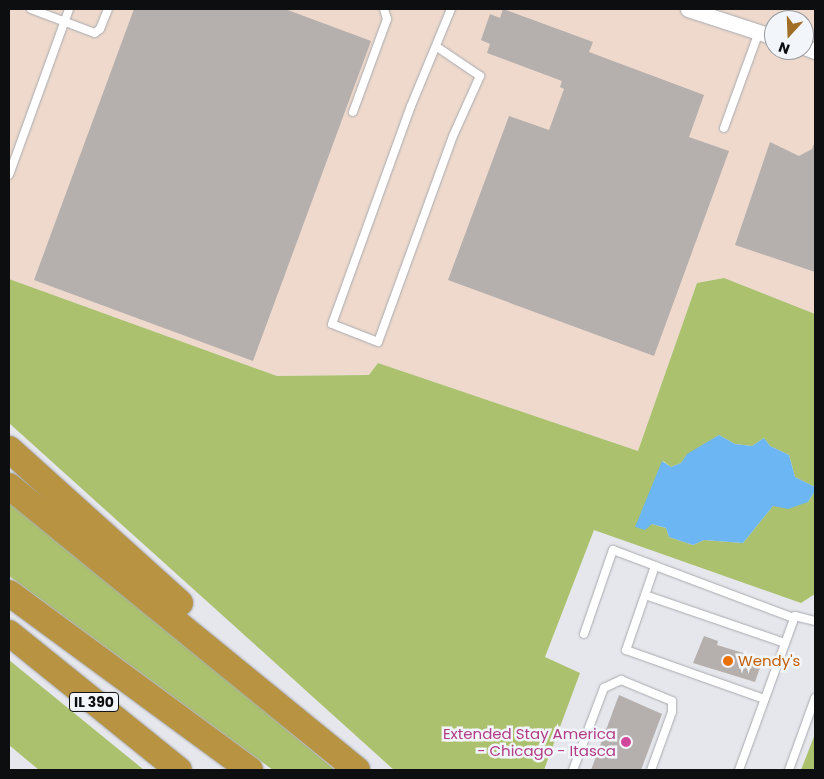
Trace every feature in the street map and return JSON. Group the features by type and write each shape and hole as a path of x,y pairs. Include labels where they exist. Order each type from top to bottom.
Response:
{"highway":[{"path":"9,449 261,674 314,734"},
{"path":"9,486 357,770"},
{"path":"9,593 250,770"},
{"name":"IL 390","path":"9,633 179,770"}],"street":[{"path":"688,9 764,34"}],"lane":[{"path":"31,9 95,33 108,9"},
{"path":"9,175 69,9"},
{"path":"353,112 387,19 384,9"},
{"path":"437,47 480,76 453,136 378,342 332,324 411,106 437,47 451,9"},
{"path":"724,128 759,32"},
{"path":"584,634 612,550 794,618 795,616 815,621"},
{"path":"655,566 626,650 764,699"},
{"path":"645,595 785,643"},
{"path":"739,770 794,618"},
{"path":"573,770 604,688 621,680 672,701 672,712 651,770"},
{"path":"789,770 815,698"}],"shaded area":[{"path":"9,9 815,9 815,314 724,278 697,283 638,451 378,363 369,375 277,376 9,279"}],"green space":[{"path":"724,278 815,314 815,487 795,477 789,455 770,446 764,438 752,446 735,444 719,435 686,456 681,463 671,467 663,461 652,524 666,528 669,537 693,545 704,540 743,543 773,506 808,502 815,491 815,594 801,603 594,530 545,657 580,673 544,770 394,770 9,423 9,279 277,376 369,375 378,363 638,451 697,283"},
{"path":"9,502 335,770 273,770 9,576"},
{"path":"9,660 144,770 39,770 9,745"},
{"path":"815,734 815,770 801,770"}],"water":[{"path":"719,435 735,444 752,446 764,438 770,446 789,455 795,477 815,487 815,491 808,502 788,509 773,506 743,543 704,540 693,545 669,537 666,528 652,524 645,530 635,527 662,461 671,467 681,463 687,454"}],"building":[{"path":"134,9 285,9 371,41 253,361 34,280"},
{"path":"503,9 593,42 589,52 704,95 689,137 729,151 654,356 448,280 509,116 549,130 564,89 560,87 562,81 487,53 490,44 481,40 490,14 500,18"},
{"path":"815,141 815,272 735,245 770,142 799,156 812,149"},
{"name":"Wendy's","path":"704,636 718,641 717,645 763,659 755,682 693,663"},
{"name":"Extended Stay America - Chicago - Itasca","path":"619,695 662,714 641,770 591,770"}],"place":[{"name":"Wendy's","path":"728,661"},
{"name":"Extended Stay America - Chicago - Itasca","path":"626,742"}]}
